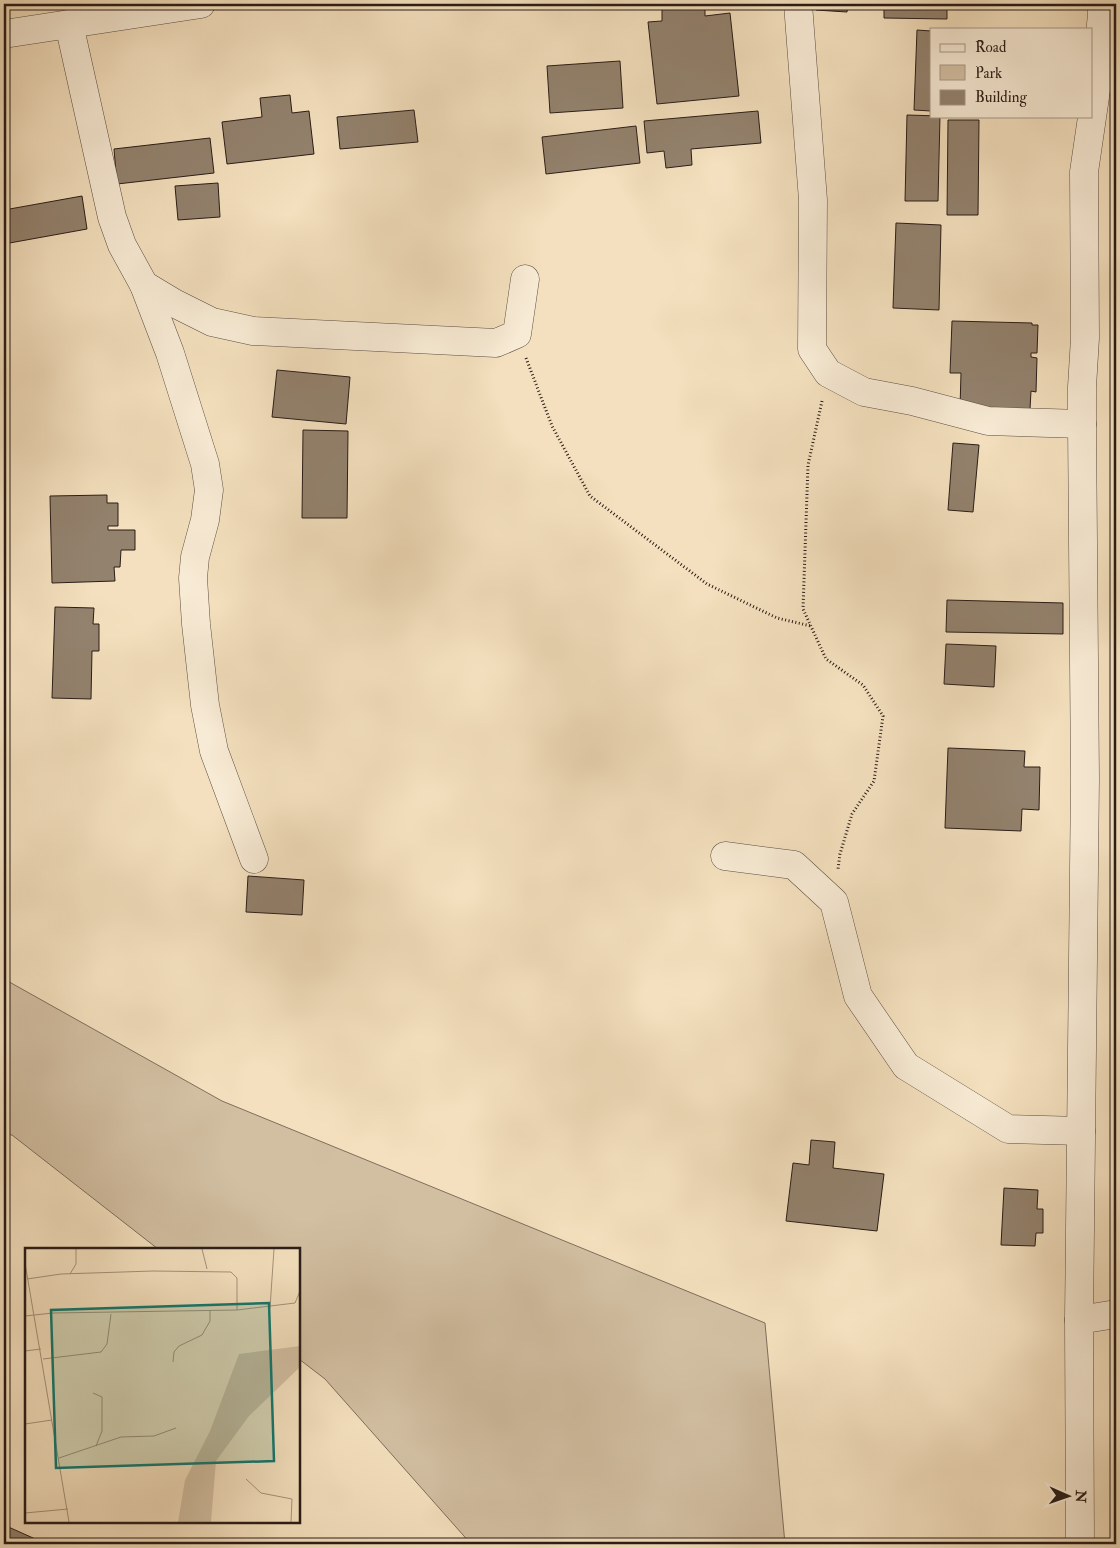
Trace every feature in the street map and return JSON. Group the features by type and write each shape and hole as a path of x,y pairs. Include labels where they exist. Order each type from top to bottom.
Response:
{"street":[{"path":"4,34 201,4"},
{"path":"798,4 813,200 812,348 828,373 864,392 912,401 988,421 1082,424"},
{"path":"1092,117 1096,90 1096,61 1102,4"},
{"path":"69,24 112,217 122,245 144,285 170,353 205,464 209,490 205,520 195,557 193,578 203,687 214,751 254,859"},
{"path":"1080,1544 1079,1320 1085,779 1082,387 1085,338 1084,172 1092,118"},
{"path":"144,285 212,322 253,331 496,343 517,334 525,279"},
{"path":"725,856 794,865 834,902 858,996 906,1066 1008,1130 1081,1131"},
{"path":"1079,1320 1116,1314"}],"path":[{"path":"517,334 552,426 590,496 707,584 777,618 811,626"},
{"path":"828,373 808,465 803,609 826,659 863,685 883,716 874,781 852,814 840,854 834,902"}],"green space":[{"path":"4,979 222,1101 765,1323 785,1544 471,1544 325,1379 300,1360 300,1248 157,1248 12,1135 4,1134"}],"building":[{"path":"817,4 848,4 847,12 816,10"},
{"path":"884,4 947,4 947,19 884,18"},
{"path":"705,6 705,16 730,13 739,96 657,104 648,22 662,21 662,7"},
{"path":"917,30 930,31 930,111 914,110"},
{"path":"620,61 623,108 550,113 547,66"},
{"path":"290,95 292,113 309,111 314,154 227,164 222,122 262,117 260,98"},
{"path":"414,110 418,142 340,149 337,117"},
{"path":"758,111 761,143 691,149 692,165 666,168 664,151 647,153 644,121"},
{"path":"907,115 940,118 938,201 905,201"},
{"path":"948,120 979,120 978,215 947,215"},
{"path":"636,126 640,163 546,174 542,137"},
{"path":"210,138 214,173 117,184 114,149"},
{"path":"218,183 220,217 178,220 175,186"},
{"path":"82,196 87,229 4,244 4,210"},
{"path":"896,223 941,225 939,310 893,308"},
{"path":"952,321 1032,323 1032,325 1038,325 1037,353 1031,353 1031,357 1037,358 1036,392 1031,391 1030,409 960,408 961,373 950,373"},
{"path":"277,370 350,377 346,424 272,417"},
{"path":"303,430 348,431 347,518 302,518"},
{"path":"953,443 979,445 973,512 948,510"},
{"path":"107,495 107,503 118,503 118,526 108,526 108,530 135,530 135,550 121,550 120,567 114,567 115,581 52,583 50,496"},
{"path":"947,600 1063,603 1063,634 946,632"},
{"path":"55,607 94,608 93,624 99,624 99,651 92,651 91,699 52,698"},
{"path":"946,644 996,646 994,687 944,684"},
{"path":"948,748 1025,751 1024,767 1040,767 1039,810 1022,809 1021,831 945,828"},
{"path":"248,876 304,880 302,915 246,912"},
{"path":"811,1140 835,1142 833,1168 884,1174 877,1231 786,1221 793,1163 809,1165"},
{"path":"1004,1188 1038,1190 1037,1209 1043,1209 1043,1233 1036,1233 1035,1246 1001,1245"},
{"path":"1115,1451 1116,1506 1114,1506"},
{"path":"4,1525 42,1542 41,1544 4,1544"}]}
